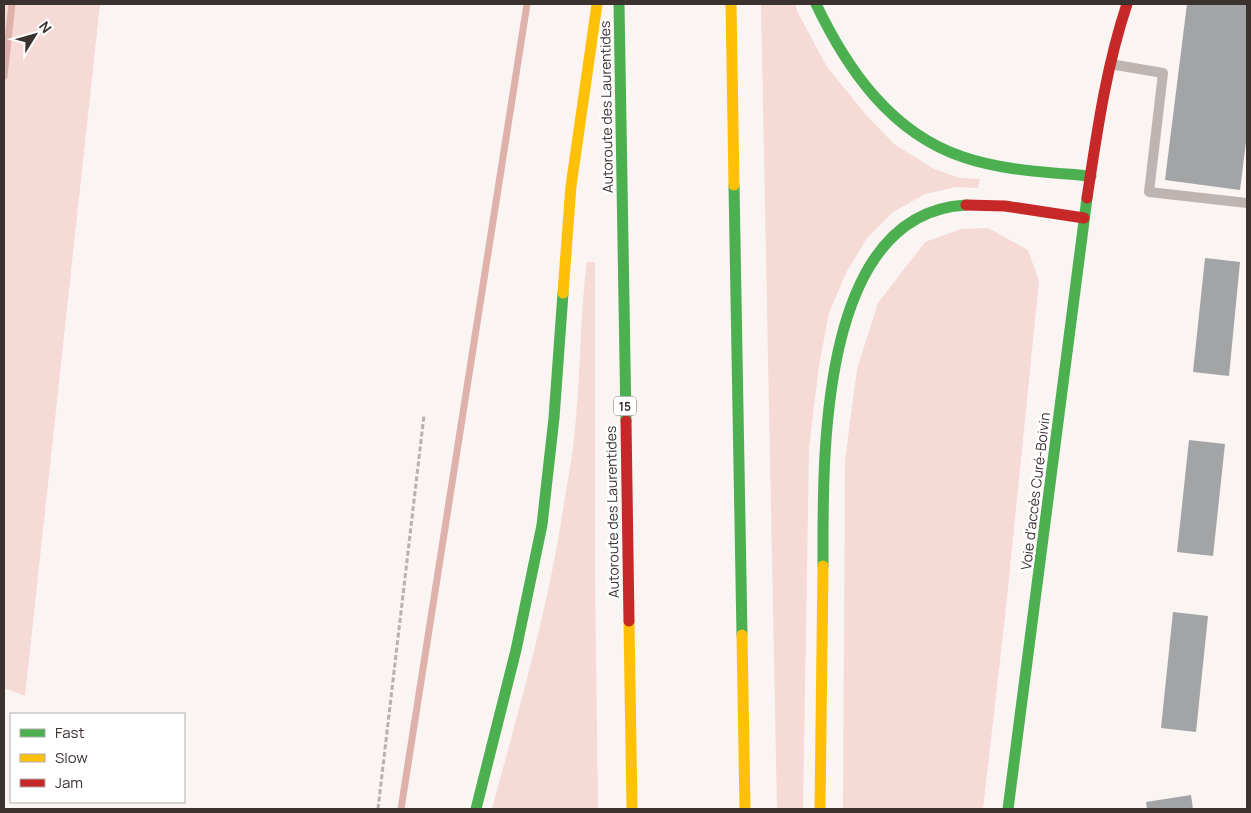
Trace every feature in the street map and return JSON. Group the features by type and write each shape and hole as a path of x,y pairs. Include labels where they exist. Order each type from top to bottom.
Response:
{"main road":[{"path":"476,809 518,641 542,525 554,418 571,186 597,4"},
{"name":"Autoroute des Laurentides","path":"619,4 632,809"},
{"path":"731,4 744,809"},
{"path":"816,4 824,23 855,74 890,113 914,133 948,151 993,165 1091,176"},
{"name":"Voie d'accès Curé-Boivin","path":"1008,809 1084,218 1110,64 1127,4"},
{"path":"820,809 823,534 828,406 838,346 856,292 879,254 891,240 906,226 937,210 957,205 975,204 1084,218"}],"lane":[{"path":"1110,64 1164,72 1150,192 1247,203"}],"path":[{"path":"378,809 424,415"}],"shaded area":[{"path":"4,4 100,4 25,696 4,688"},
{"path":"761,4 795,4 827,67 867,116 894,144 934,169 960,178 980,179 978,188 956,187 925,194 893,212 867,238 846,273 829,313 819,366 809,448 803,809 777,809"},
{"path":"988,228 1028,250 1039,281 1005,617 983,809 843,809 845,461 857,369 878,303 925,242 961,229"},
{"path":"587,262 595,262 595,576 598,809 492,809 542,619 558,542 574,439"}],"building":[{"path":"1187,4 1247,4 1247,134 1240,190 1165,180"},
{"path":"1205,258 1240,262 1229,376 1193,372"},
{"path":"1189,440 1225,444 1213,556 1177,552"},
{"path":"1173,612 1208,616 1196,732 1161,728"},
{"path":"1191,795 1193,809 1147,809 1146,802"}],"waterway":[{"path":"4,76 12,4"},
{"path":"401,809 527,4"}],"traffic: fast":[{"path":"619,4 626,421"},
{"path":"816,4 828,28 857,75 874,96 914,132 937,146 979,162 1026,170 1091,176"},
{"path":"734,185 742,635"},
{"path":"1008,809 1087,198"},
{"path":"823,566 824,466 829,408 839,349 855,295 881,250 917,219 966,205"},
{"path":"476,809 516,650 542,525 554,418 563,293"}],"traffic: slow":[{"path":"563,293 571,186 597,4"},
{"path":"731,4 734,185"},
{"path":"820,809 823,566"},
{"path":"629,621 632,809"},
{"path":"742,635 745,809"}],"traffic: jam":[{"path":"1087,198 1108,76 1127,4"},
{"path":"966,205 1005,206 1084,218"},
{"path":"626,421 629,621"}]}
